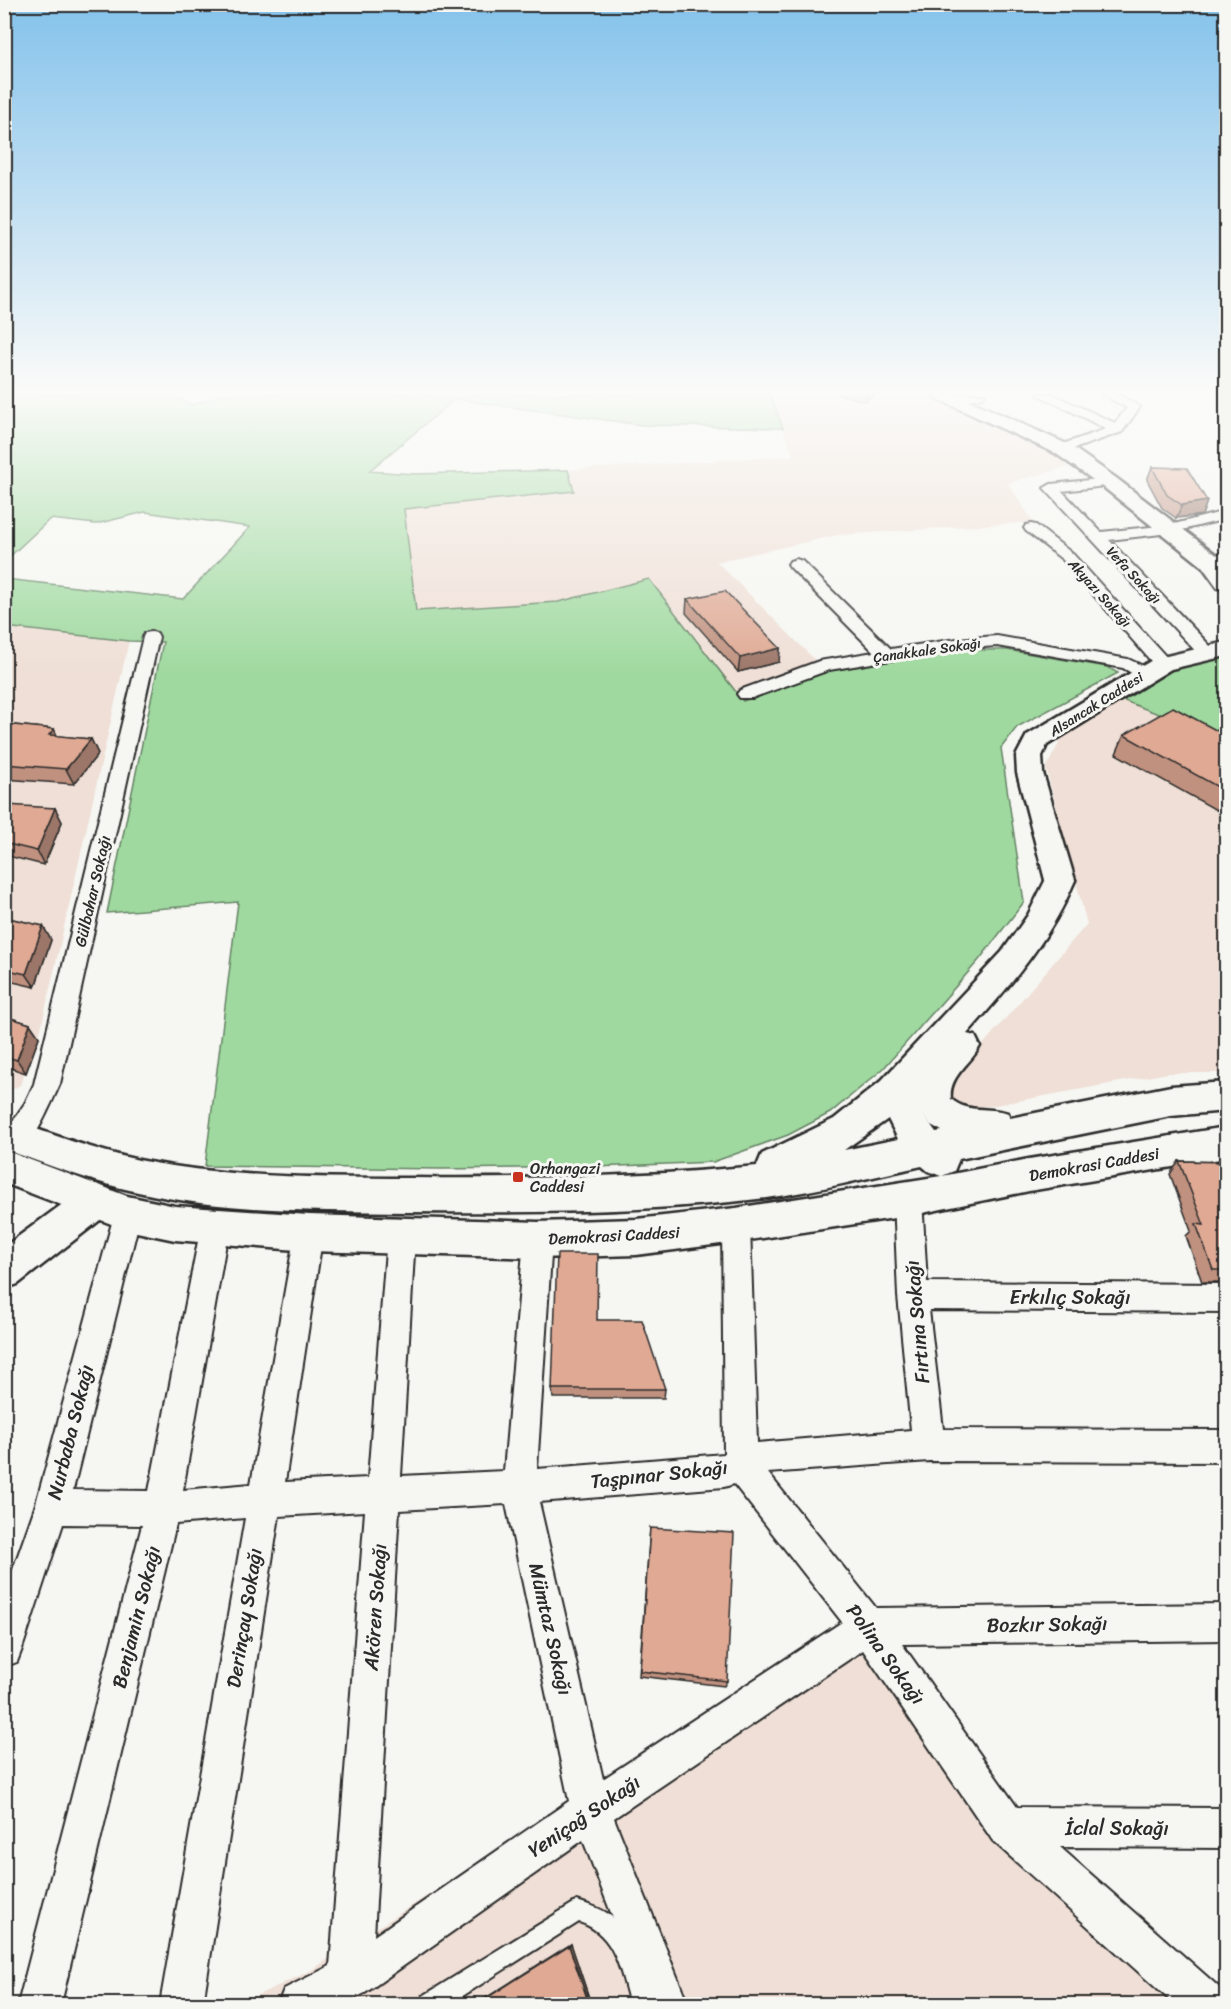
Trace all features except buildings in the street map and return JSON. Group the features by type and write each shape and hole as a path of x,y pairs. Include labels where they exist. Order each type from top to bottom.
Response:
{"main road":[{"path":"1116,488 1170,530 1218,559 1227,583"},
{"name":"Alsancak Caddesi","path":"1069,1120 970,1125 953,1121 940,1112 933,1102 932,1092 936,1078 1055,934 1063,920 1065,906 1060,880 1030,773 1029,756 1036,741 1155,669 1217,651"},
{"path":"726,1185 826,1142 857,1123 916,1067 1028,940 1045,916 1060,880"},
{"path":"916,1067 903,1097 904,1112 912,1131 943,1162 968,1175 993,1182"},
{"path":"9,1157 78,1161 140,1176 222,1188 316,1194 554,1193 726,1185 769,1181 1170,1101 1227,1097"},
{"name":"Demokrasi Caddesi","path":"9,1157 111,1207 175,1223 309,1233 538,1240 636,1237 736,1225 908,1199 993,1182 1227,1143"},
{"path":"4,1271 111,1207"}],"street":[{"name":"Vefa Sokağı","path":"1053,488 1051,488 1097,537 1217,651"},
{"path":"1097,537 1170,530 1227,515"},
{"name":"Akyazı Sokağı","path":"1031,528 1068,556 1155,669"},
{"path":"796,564 887,655"},
{"name":"Gülbahar Sokağı","path":"9,1157 47,1084 151,637"},
{"name":"Çanakkale Sokağı","path":"746,694 825,665 957,644 997,641 1155,669"},
{"name":"Fırtına Sokağı","path":"908,1199 913,1296 929,1445"},
{"name":"Nurbaba Sokağı","path":"4,1649 51,1507 111,1207"},
{"path":"736,1225 741,1466"},
{"name":"Benjamin Sokağı","path":"39,2004 163,1508 215,1226"},
{"name":"Derinçay Sokağı","path":"182,2004 263,1500 309,1233"},
{"name":"Akören Sokağı","path":"350,1978 401,1237"},
{"name":"Mümtaz Sokağı","path":"538,1240 519,1487 591,1810 667,2004"},
{"name":"Erkılıç Sokağı","path":"913,1296 1227,1298"},
{"name":"Taşpınar Sokağı","path":"51,1507 163,1508 263,1500 519,1487 724,1471 763,1457 929,1445 1227,1446"},
{"name":"Polina Sokağı","path":"741,1466 868,1626 1007,1827 1202,2003"},
{"name":"Bozkır Sokağı","path":"868,1626 1227,1622"},
{"name":"Yeniçağ Sokağı","path":"299,2004 350,1978 591,1810 868,1626"},
{"name":"İclal Sokağı","path":"1007,1827 1227,1828"}],"lane":[{"path":"431,2004 577,1911 600,1919 623,1945 640,2004"}],"shaded area":[{"path":"573,488 1011,488 1033,522 837,535 717,562 816,661 736,692 649,579 558,602 416,612 404,509 574,491"},
{"path":"5,627 129,641 39,1037 20,1085 5,1094"},
{"path":"1114,697 1226,740 1226,1073 1168,1073 957,1112 943,1091 1087,924 1046,768 1064,734"},
{"path":"870,1611 1016,1820 1216,2004 238,2004 310,1971"}],"green space":[{"path":"5,488 573,488 574,491 404,509 416,611 558,602 649,579 743,701 829,671 964,650 1007,650 1107,667 1118,673 1017,727 1001,748 1024,902 979,960 883,1069 830,1113 788,1135 713,1162 596,1167 442,1169 205,1166 238,902 107,913 163,642 129,641 5,627 5,579 183,599 250,527 145,512 96,524 50,519 5,561"},
{"path":"1226,654 1226,740 1114,697 1172,667"}],"place":[{"name":"Orhangazi Caddesi","path":"518,1177"}]}
